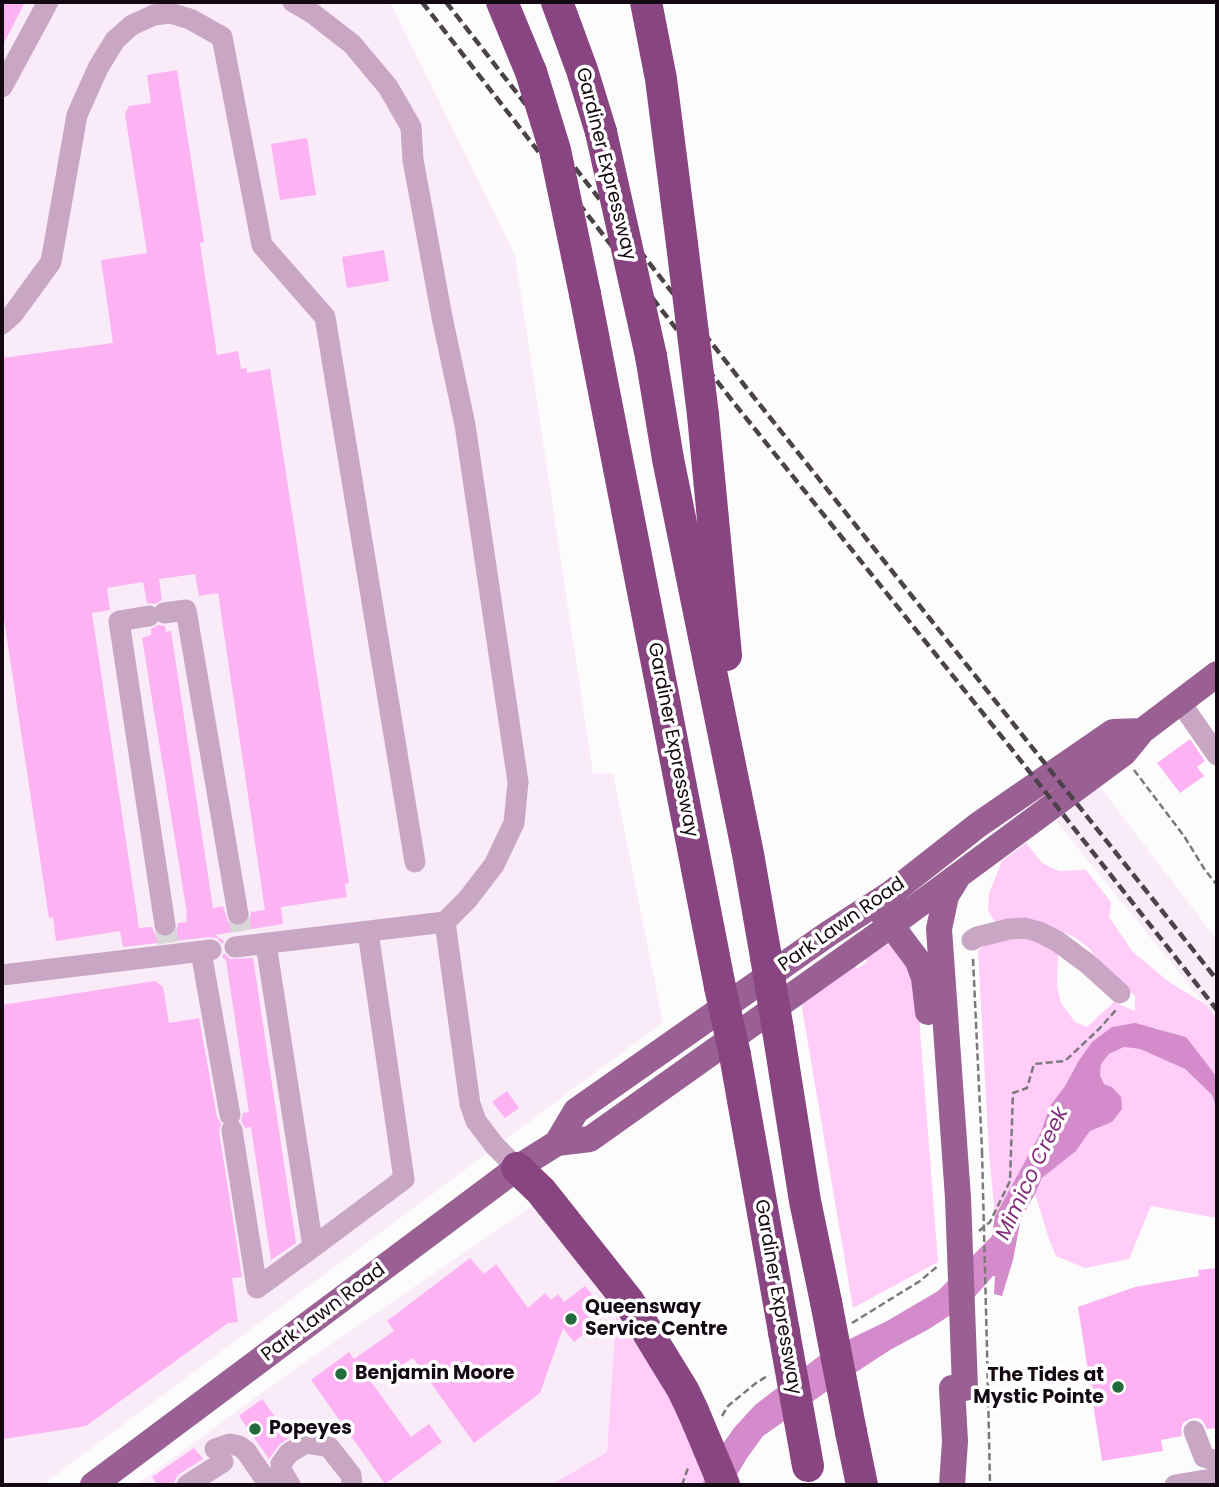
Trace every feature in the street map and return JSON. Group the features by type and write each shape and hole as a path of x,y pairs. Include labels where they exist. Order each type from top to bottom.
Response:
{"highway":[{"name":"Gardiner Expressway","path":"502,2 531,72 555,150 735,1055 810,1476"},
{"name":"Gardiner Expressway","path":"557,2 601,132 651,356 668,459 748,854 805,1201 862,1485"},
{"path":"646,2 661,79 703,415 733,729 748,854"},
{"path":"517,1168 541,1191 629,1302 683,1390 724,1485"}],"main road":[{"name":"Park Lawn Road","path":"890,909 958,875 1124,753 1142,731 1217,674"},
{"name":"Park Lawn Road","path":"93,1485 517,1168 557,1143 590,1139 890,909 978,825 1113,732 1142,731"},
{"path":"950,1204 939,929 946,896 958,875"},
{"path":"890,909 924,940 943,995"},
{"path":"890,909 918,961 924,978 968,1389 970,1485"}],"street":[{"path":"2,87 48,2"},
{"path":"167,941 120,621 186,610 239,935 266,944 445,922 467,900 494,865 514,823 518,782 465,425 415,173 411,127 388,87 352,44 293,2"},
{"path":"2,324 13,314 51,262 77,115 98,68 115,40 132,25 154,15 194,10 222,37 262,246 325,317 415,862"},
{"path":"1180,702 1217,755"},
{"path":"445,922 470,1104 476,1121 495,1146 517,1168"},
{"path":"972,940 1009,929 1025,928 1039,933 1057,941 1120,993"},
{"path":"2,975 167,941 206,951 257,1288 404,1180 368,932"},
{"path":"266,944 313,1247"},
{"path":"1194,1431 1204,1457 1217,1461"},
{"path":"290,1485 281,1470 281,1464 289,1453 306,1443 329,1447 351,1475 352,1485"},
{"path":"187,1485 230,1444 246,1451 269,1485"},
{"path":"1175,1485 1217,1478"}],"path":[{"path":"1134,770 1217,885"},
{"path":"970,1485 968,1389 982,1151 972,940"},
{"path":"1010,1181 1013,1093 1027,1088 1034,1064 1065,1061 1115,1011 1120,993"}],"shaded area":[{"path":"2,2 390,2 515,255 593,773 613,773 663,1022 42,1485 2,1485"},
{"path":"1100,787 1217,940 1217,1019 1056,821"},
{"path":"1026,843 1042,863 1059,871 1086,870 1111,902 1109,917 1133,952 1169,982 1205,1004 1217,1019 1217,1077 1185,1037 1155,1028 1078,1062 1051,1106 1041,1132 995,1216 978,950 990,942 1029,937 1058,951 1057,986 1061,1003 1075,1022 1087,1027 1114,1002 1135,1011 1135,996 1104,967 1089,948 1074,937 1054,928 996,923 988,911 989,893 1002,861"},
{"path":"893,944 916,978 938,1262 853,1308 801,1002 855,965 857,969 867,962 865,957"},
{"path":"1124,1047 1140,1049 1185,1069 1212,1095 1217,1110 1217,1218 1151,1206 1129,1259 1085,1268 1056,1256 1035,1194 1042,1178 1076,1151 1090,1131 1112,1122 1112,1087 1104,1084 1100,1075 1101,1064 1109,1054"},
{"path":"536,1203 616,1315 607,1452 551,1485 136,1485 285,1376"},
{"path":"616,1315 665,1388 708,1485 551,1485 607,1452"}],"water":[{"name":"Mimico Creek","path":"1135,1023 1186,1037 1217,1077 1217,1110 1212,1095 1185,1069 1140,1049 1124,1047 1109,1054 1101,1064 1100,1075 1104,1084 1112,1087 1121,1097 1122,1109 1112,1122 1090,1131 1076,1151 1042,1178 1021,1218 1013,1260 1002,1296 994,1294 993,1276 969,1303 890,1350 763,1436 731,1485 702,1485 713,1458 734,1428 755,1405 827,1350 887,1321 938,1291 992,1236 995,1216 1041,1132 1050,1106 1078,1062 1092,1042 1112,1027"}],"building":[{"path":"2,2 25,2 2,47"},
{"path":"177,70 204,242 200,243 217,355 238,351 241,369 247,368 247,373 270,369 349,883 345,884 347,897 281,907 283,924 215,935 224,941 222,944 217,938 209,937 123,947 120,931 56,941 53,917 49,918 2,606 2,358 113,343 101,260 147,253 125,114 129,106 151,103 147,75","holes":["195,574 199,596 218,593 265,910 251,912 247,924 240,927 228,922 223,906 213,908 171,631 166,632 165,626 158,625 151,629 151,635 142,638 187,913 187,922 178,923 174,935 166,938 155,934 152,927 139,928 92,613 110,610 107,588 143,582 147,603 155,604 162,600 159,579"]},
{"path":"307,138 316,195 280,200 271,144"},
{"path":"384,250 389,281 347,288 342,257"},
{"path":"1190,739 1205,761 1197,767 1204,776 1180,793 1157,763"},
{"path":"224,953 230,959 253,958 296,1243 271,1260 251,1127 245,1128 241,1121 243,1113 249,1112 226,960 222,957"},
{"path":"155,981 163,987 169,1023 199,1018 217,1117 221,1124 219,1132 242,1277 232,1278 238,1322 228,1323 86,1426 4,1439 2,1005"},
{"path":"507,1091 519,1108 505,1118 492,1102"},
{"path":"470,1258 484,1274 496,1264 528,1308 545,1293 551,1300 558,1294 564,1302 585,1286 594,1297 587,1314 595,1325 574,1342 563,1328 540,1393 474,1443 413,1358 393,1371 389,1365 369,1379 411,1437 429,1424 442,1442 385,1484 311,1380 349,1352 354,1359 394,1331 387,1321"},
{"path":"1217,1268 1217,1428 1207,1429 1202,1420 1190,1419 1183,1423 1182,1436 1161,1440 1163,1451 1102,1461 1078,1307 1135,1287 1199,1276 1198,1270"},
{"path":"262,1399 290,1437 279,1445 269,1459 239,1416"},
{"path":"194,1448 203,1459 179,1474 174,1485 158,1485 152,1477"}],"tunnel":[{"path":"238,914 241,931"},
{"path":"165,925 168,943"}],"railway":[{"path":"422,2 734,403 1217,1010"},
{"path":"446,2 745,386 1217,980"}],"place":[{"name":"Queensway Service Centre","path":"571,1319"},
{"name":"Benjamin Moore","path":"341,1374"},
{"name":"The Tides at Mystic Pointe","path":"1118,1387"},
{"name":"Popeyes","path":"255,1429"}]}
